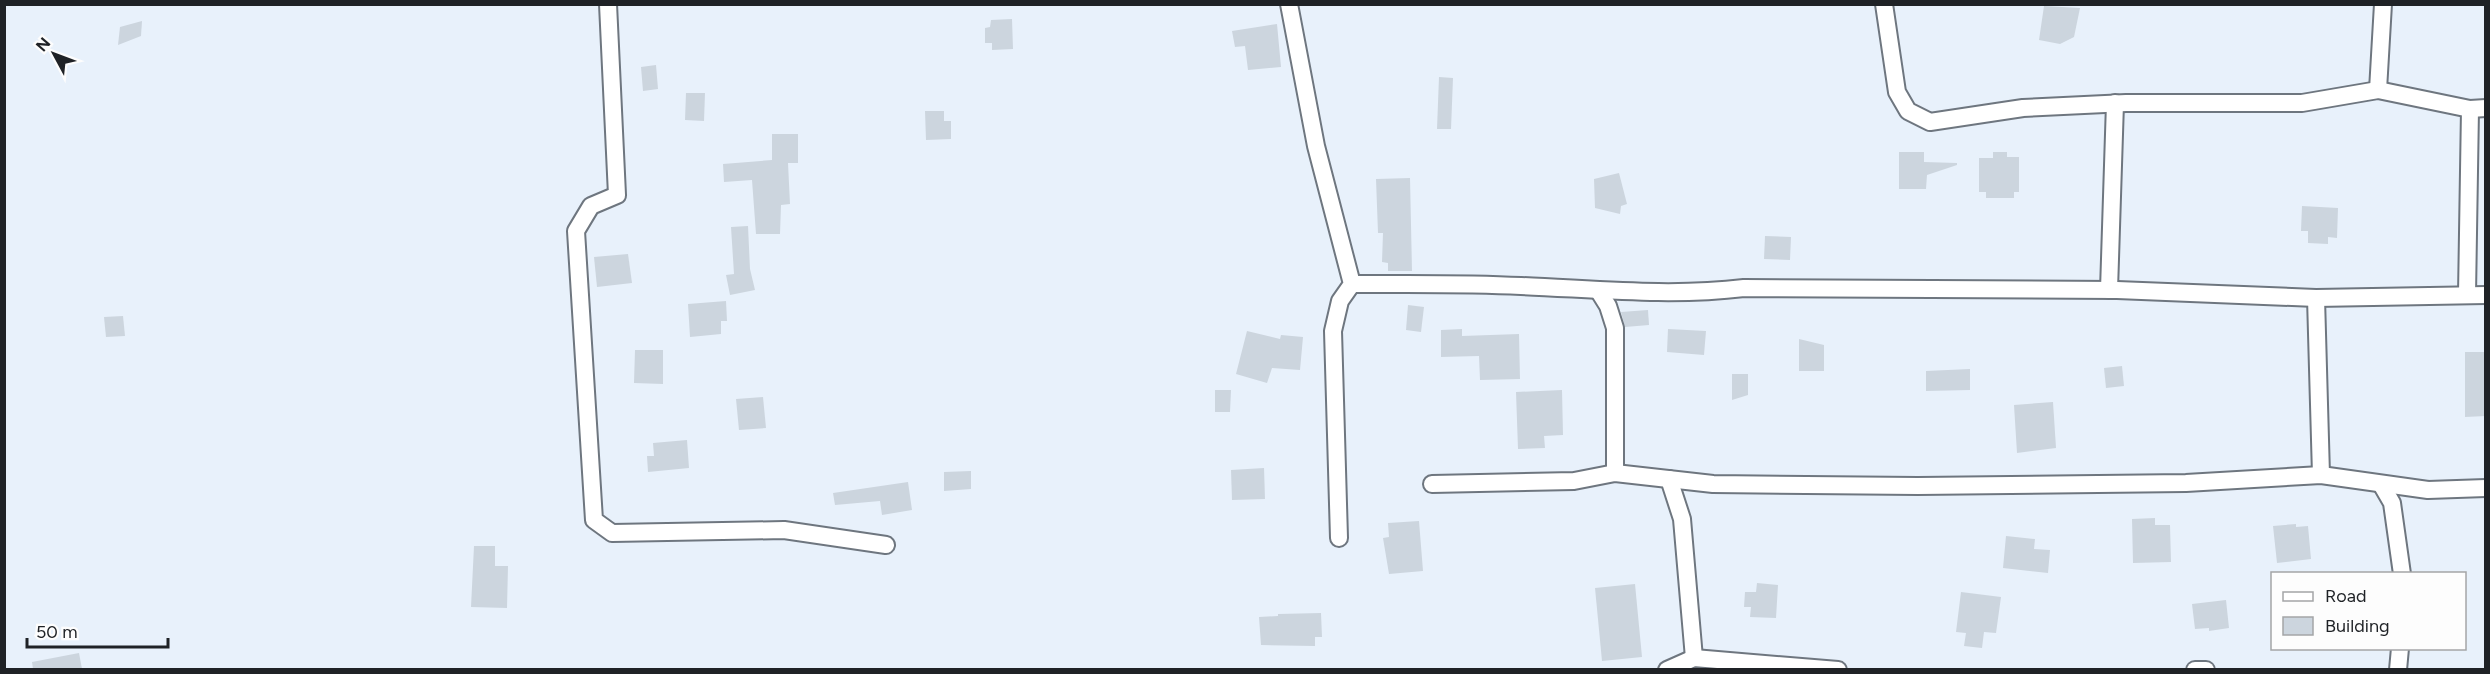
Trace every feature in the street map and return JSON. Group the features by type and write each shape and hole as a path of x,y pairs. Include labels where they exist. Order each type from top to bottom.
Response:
{"street":[{"path":"608,4 617,195 591,206 576,231 594,520 612,533 784,530 886,545"},
{"path":"1288,4 1316,146 1352,284 1340,301 1333,331 1339,538"},
{"path":"1884,4 1897,92 1908,111 1930,122 2023,108 2115,104 2302,103 2378,90 2478,108 2467,295"},
{"path":"2378,90 2383,4"},
{"path":"2109,290 2115,104"},
{"path":"1352,284 1518,285 1664,294 1744,288 2109,290 2316,298 2486,296"},
{"path":"1598,290 1608,306 1615,328 1615,473"},
{"path":"2316,298 2321,475"},
{"path":"1432,484 1574,481 1615,473 1713,484 1918,486 2186,483 2321,475 2428,490 2486,488"},
{"path":"1669,479 1682,519 1694,658"},
{"path":"2381,484 2392,503 2402,572"},
{"path":"2398,669 2400,650"},
{"path":"1667,669 1694,658 1838,669"},
{"path":"2195,669 2206,669"}],"building":[{"path":"2044,6 2080,8 2074,37 2060,44 2039,40"},
{"path":"1012,19 1013,49 992,50 992,43 985,43 985,28 990,27 991,20"},
{"path":"142,21 141,36 118,45 120,27"},
{"path":"1277,24 1281,67 1248,70 1245,46 1235,47 1232,31"},
{"path":"656,65 658,89 643,91 641,67"},
{"path":"1439,77 1453,78 1451,129 1437,129"},
{"path":"686,93 705,93 704,121 685,120"},
{"path":"925,111 944,111 944,121 951,121 951,139 926,140"},
{"path":"772,134 798,134 798,163 788,163 790,204 781,205 780,234 756,234 752,180 724,182 723,164 772,160"},
{"path":"1899,152 1924,152 1924,162 1957,163 1957,165 1927,175 1926,189 1899,189"},
{"path":"1993,152 2007,152 2007,157 2019,157 2019,192 2014,192 2014,198 1986,198 1986,192 1979,192 1979,158 1993,158"},
{"path":"1619,173 1627,204 1621,206 1620,214 1595,208 1594,179"},
{"path":"1410,178 1412,271 1388,271 1388,263 1382,262 1383,233 1378,233 1376,179"},
{"path":"2302,206 2338,208 2337,238 2328,237 2328,244 2308,243 2308,231 2301,231"},
{"path":"748,226 750,269 755,290 730,295 726,275 734,274 731,227"},
{"path":"1765,236 1791,237 1790,260 1764,259"},
{"path":"628,254 632,283 597,287 594,257"},
{"path":"726,301 727,321 721,321 721,334 690,337 688,304"},
{"path":"1408,305 1424,307 1421,332 1406,330"},
{"path":"1648,310 1649,325 1625,327 1621,312"},
{"path":"123,316 125,336 106,337 104,317"},
{"path":"1462,329 1462,336 1519,334 1520,379 1480,380 1479,356 1441,357 1441,330"},
{"path":"1668,329 1706,331 1704,355 1667,352"},
{"path":"1247,331 1280,339 1281,335 1303,337 1300,370 1272,368 1267,383 1236,374"},
{"path":"1799,339 1824,345 1824,371 1799,371"},
{"path":"635,350 663,350 663,384 634,383"},
{"path":"2465,352 2486,352 2486,416 2465,417"},
{"path":"2122,366 2124,386 2106,388 2104,368"},
{"path":"1970,369 1970,390 1926,391 1926,371"},
{"path":"1732,374 1748,374 1748,395 1732,400"},
{"path":"1215,390 1231,390 1230,412 1215,412"},
{"path":"1562,390 1563,435 1544,436 1545,448 1518,449 1516,392"},
{"path":"763,397 766,428 739,430 736,399"},
{"path":"2053,402 2056,448 2017,453 2014,405"},
{"path":"687,440 689,468 648,472 647,456 654,456 653,443"},
{"path":"1264,468 1265,499 1232,500 1231,470"},
{"path":"971,471 971,489 944,491 944,472"},
{"path":"908,482 912,510 882,515 880,501 835,505 833,493"},
{"path":"2155,518 2155,525 2170,525 2171,562 2133,563 2132,519"},
{"path":"1419,521 1423,571 1389,574 1383,538 1389,537 1388,523"},
{"path":"2296,524 2296,527 2308,526 2311,559 2277,563 2273,526"},
{"path":"2006,536 2035,539 2034,549 2050,550 2048,573 2003,568"},
{"path":"474,546 495,546 495,566 508,566 507,608 471,607"},
{"path":"1757,583 1778,585 1776,618 1750,617 1751,607 1744,607 1745,592 1756,592"},
{"path":"1635,584 1642,657 1602,661 1595,588"},
{"path":"1961,592 2001,597 1996,633 1984,632 1982,648 1964,646 1966,633 1956,632"},
{"path":"2226,600 2229,628 2209,631 2209,628 2195,629 2192,604"},
{"path":"1321,613 1322,637 1315,637 1315,646 1261,645 1259,617"},
{"path":"79,653 82,669 33,669 32,662"}]}
